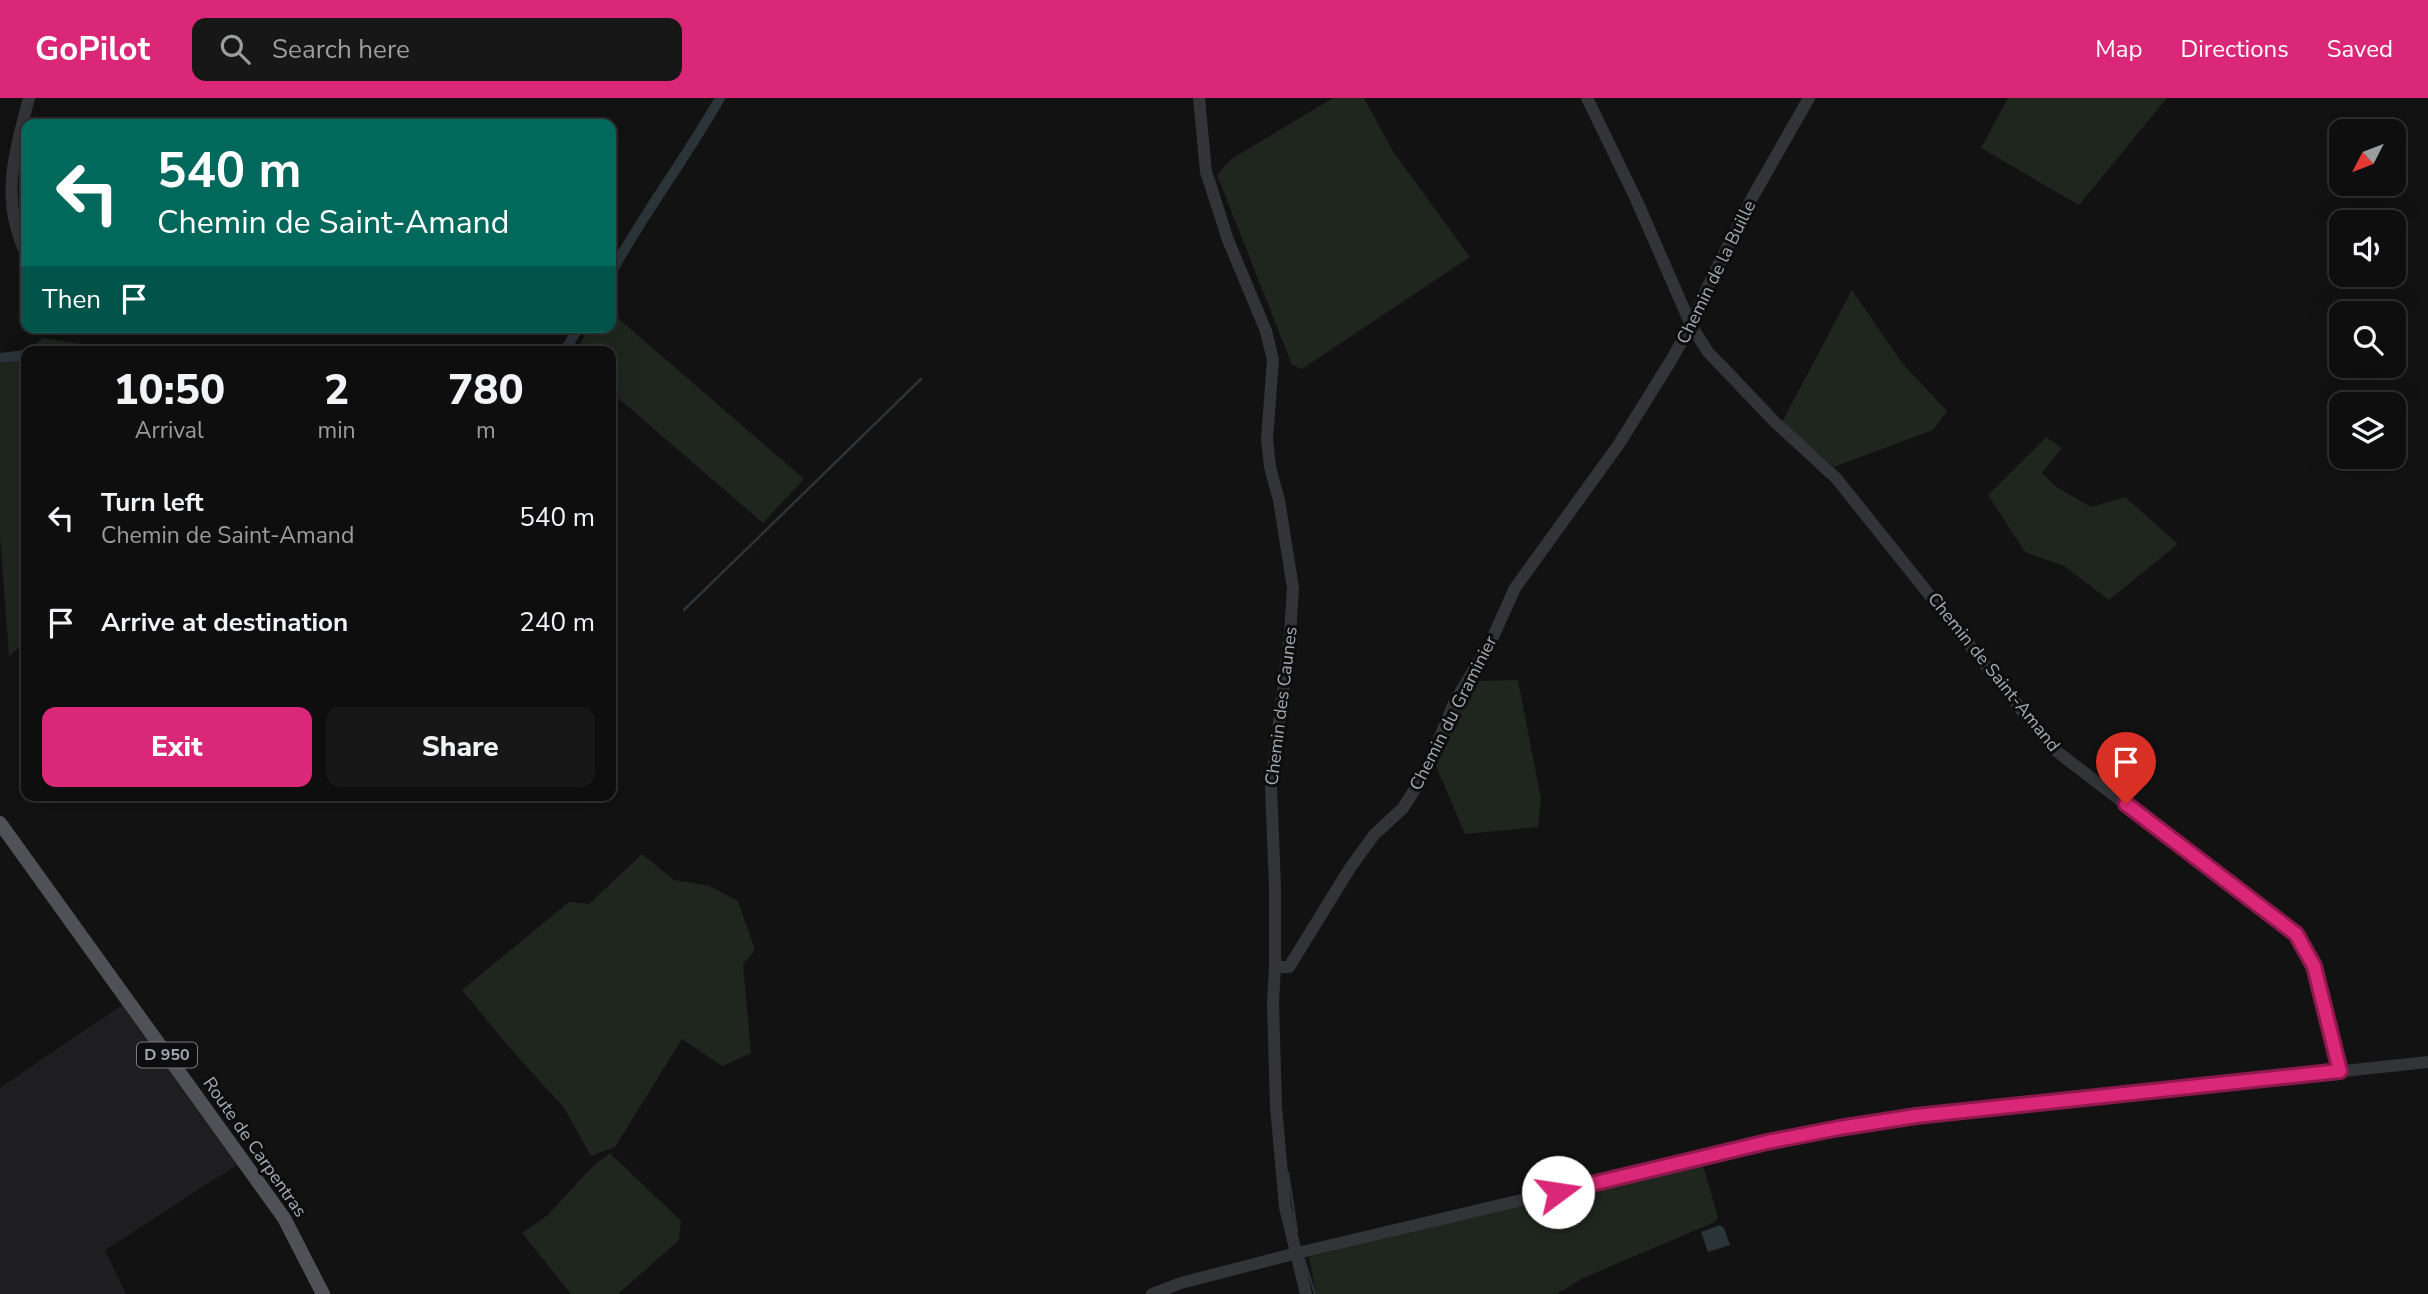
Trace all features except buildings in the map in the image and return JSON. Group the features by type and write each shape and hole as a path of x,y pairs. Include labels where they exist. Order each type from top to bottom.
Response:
{"main road":[{"name":"Route de Carpentras","path":"0,823 284,1218 323,1294"}],"street":[{"path":"23,119 29,98"},
{"name":"Chemin des Caunes","path":"1199,98 1206,172 1228,240 1271,347 1273,360 1267,439 1293,588 1271,787 1275,887 1273,1003 1279,1159 1285,1208 1299,1252 1306,1294"},
{"name":"Chemin de Saint-Amand","path":"1587,98 1636,199 1691,325 1708,352 1776,423 1836,478 2021,706 2051,747 2296,934 2314,966 2340,1071"},
{"name":"Chemin de la Buille","path":"1619,444 1691,325 1752,198 1810,98"},
{"path":"21,125 14,148 5,202 13,233 21,246"},
{"name":"Chemin du Graminier","path":"1275,967 1289,967 1350,868 1374,835 1403,808 1431,761 1454,703 1492,639 1514,588 1619,444"},
{"path":"1152,1294 1181,1283 1299,1252 1767,1142 1839,1128 1916,1116 2428,1062"}],"shaded area":[{"path":"1333,98 1364,98 1394,153 1470,257 1302,369 1292,365 1217,175 1230,160"},
{"path":"2008,98 2167,98 2079,205 1981,148"},
{"path":"1852,290 1902,363 1947,411 1933,430 1834,467 1782,422"},
{"path":"616,316 804,479 763,523 616,396 616,346 579,346 586,333 616,333"},
{"path":"43,338 87,345 87,346 32,346"},
{"path":"21,354 21,646 9,656 0,536 0,364 10,362"},
{"path":"2046,437 2062,448 2042,473 2055,486 2091,507 2125,497 2178,544 2109,600 2064,566 2025,552 1988,495"},
{"path":"1518,680 1541,799 1538,827 1465,834 1436,766 1457,706 1472,681"},
{"path":"642,854 674,880 710,886 738,901 755,950 743,964 751,1053 722,1066 682,1039 615,1147 591,1156 564,1108 462,990 569,902 589,904"},
{"path":"122,1005 237,1165 105,1250 126,1294 0,1294 0,1088"},
{"path":"610,1153 681,1221 679,1240 618,1294 571,1294 522,1233 548,1215 591,1168"},
{"path":"1694,1162 1703,1165 1718,1217 1715,1222 1583,1278 1557,1294 1316,1294 1309,1257"},
{"path":"1720,1225 1724,1228 1730,1245 1708,1252 1701,1232"}],"waterway":[{"path":"616,265 720,98"},
{"path":"568,346 575,333"},
{"path":"0,358 21,356"},
{"path":"684,610 921,379"},
{"path":"1288,1173 1297,1232"},
{"path":"1304,1259 1315,1294"}],"route":[{"path":"1558,1192 1767,1142 1916,1116 2340,1071 2314,966 2296,934 2126,804"}]}
